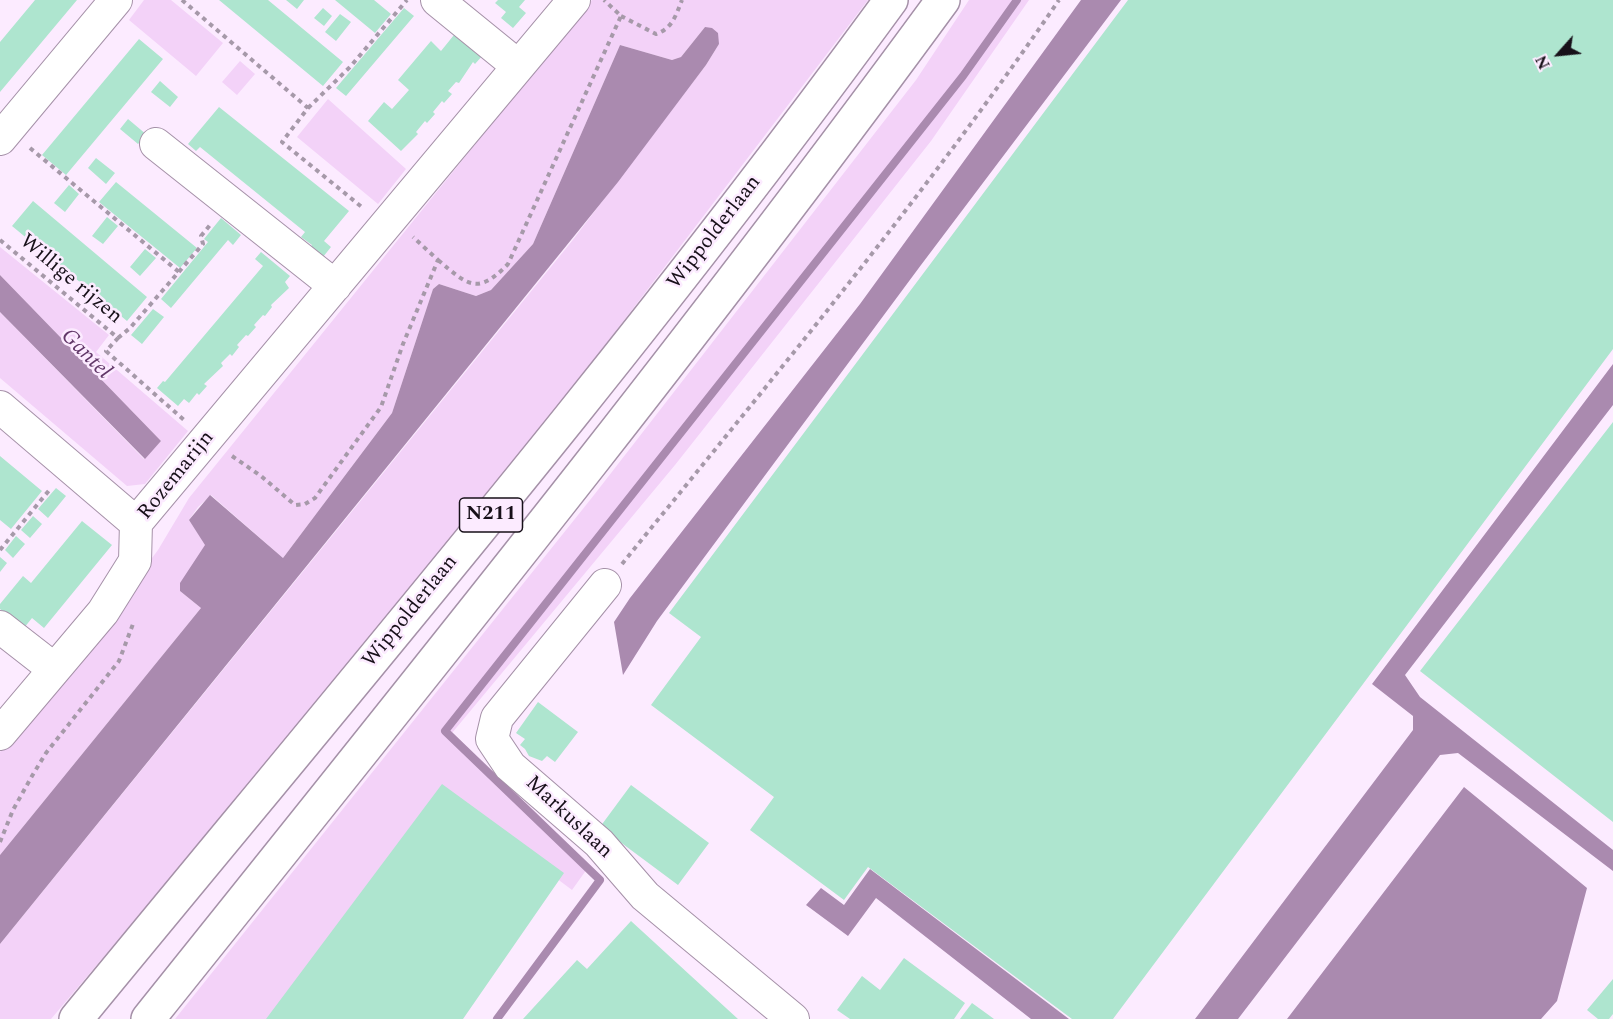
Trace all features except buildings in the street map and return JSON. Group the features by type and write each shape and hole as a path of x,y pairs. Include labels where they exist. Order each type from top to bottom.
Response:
{"main road":[{"name":"Wippolderlaan","path":"76,1019 536,460 794,133 891,0"},
{"name":"Wippolderlaan","path":"147,1019 558,503 763,241 943,0"}],"street":[{"path":"4,135 116,0"},
{"path":"437,0 518,66"},
{"name":"Rozemarijn","path":"0,734 103,612 135,561 136,523 215,446 335,286 574,0"},
{"path":"156,144 335,286"},
{"path":"0,407 136,523"},
{"name":"Markuslaan","path":"605,585 497,718 492,739 510,766 599,843 645,896 793,1019"},
{"path":"0,627 54,669"}],"path":[{"path":"182,0 308,108"},
{"path":"407,0 350,67 308,108 282,142 389,221 465,283 481,284 494,279 508,264 621,16"},
{"path":"604,0 621,16 656,34 664,32 674,21 682,0"},
{"path":"605,585 854,276 1005,78 1059,0"},
{"path":"4,135 179,272"},
{"path":"118,338 130,328 203,244 201,237 229,202"},
{"name":"Willige rijzen","path":"0,240 118,338 106,351 215,446"},
{"path":"215,446 261,476 295,505 305,504 315,498 381,407 403,344 438,260"},
{"path":"0,550 70,466"},
{"path":"0,842 13,810 46,753 119,662 136,616"}],"shaded area":[{"path":"144,0 171,0 223,43 196,76 129,20"},
{"path":"592,0 868,0 555,411 315,708 51,1019 0,1019 0,944 572,241 706,65 719,44 705,27 681,57 672,60 620,45 533,244 491,290 476,296 439,284 433,289 392,413 283,558 211,495 198,507 189,520 206,545 180,591 201,608 0,855 0,752 80,654 158,550 189,498"},
{"path":"969,0 1029,0 931,141 675,465 452,733 587,869 572,890 447,796 275,1019 175,1019 594,495 916,80"},
{"path":"1081,0 1121,0 657,621 623,675 614,622 630,598 860,304"},
{"path":"705,27 712,28 718,33 719,44 706,65 618,182 0,944 0,855 201,608 180,591 180,583 205,545 189,520 210,495 283,558 392,413 433,289 439,284 476,296 491,290 533,244 620,45 672,60 681,57"},
{"path":"240,61 255,74 237,95 222,82"},
{"path":"328,99 406,169 378,204 297,137"},
{"path":"0,247 109,335 96,352 188,431 145,484 127,486 0,378 0,312 144,459 161,441 0,275"},
{"name":"Gantel","path":"0,275 161,441 145,459 0,312"},
{"path":"1613,364 1613,405 1405,675 1420,697 1613,850 1613,871 1458,753 1440,755 1238,1019 1195,1019 1413,730 1413,716 1372,684"},
{"path":"1464,787 1587,888 1557,1001 1541,1019 1287,1019"},
{"path":"870,869 1069,1019 1031,1019 876,898 848,936 806,905 821,888 844,905"}],"waterway":[{"path":"497,1019 600,880 445,731 963,76 1017,0"}]}
